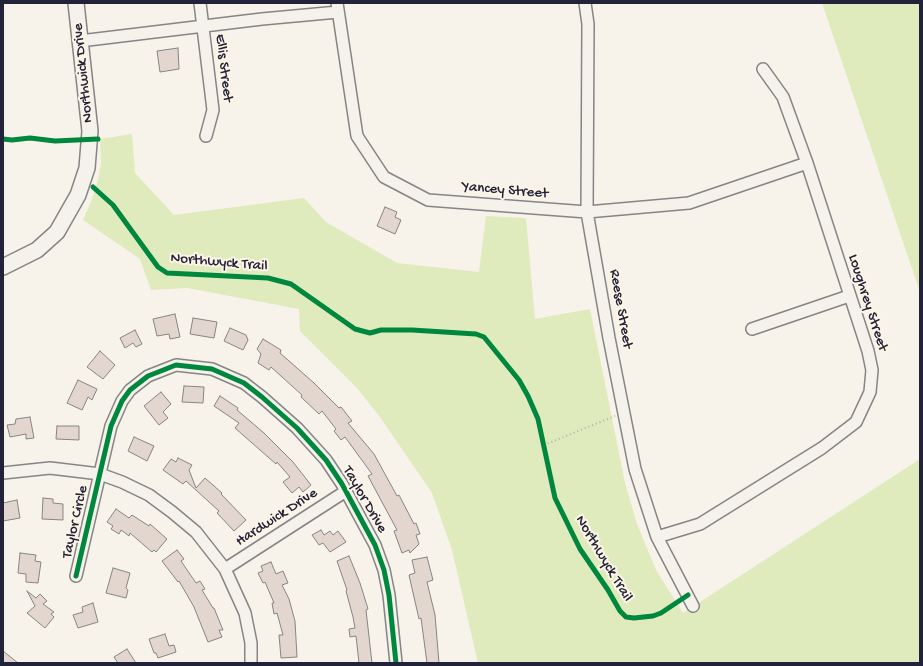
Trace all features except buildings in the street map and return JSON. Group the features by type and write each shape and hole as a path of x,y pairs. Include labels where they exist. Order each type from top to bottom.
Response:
{"street":[{"name":"Northwick Drive","path":"3,267 37,250 57,232 78,195 87,168 90,130 76,3"},
{"name":"Ellis Street","path":"200,3 213,110 206,136"},
{"name":"Reese Street","path":"585,3 588,24 587,212 635,469 656,537 694,606"},
{"path":"80,41 202,27 337,7"},
{"name":"Yancey Street","path":"337,7 357,136 384,177 428,200 587,212 689,203 807,163"},
{"name":"Loughrey Street","path":"656,537 700,524 822,448 856,422 870,392 872,370 868,351 807,163 784,97 763,69"},
{"path":"752,329 849,296"},
{"name":"Taylor Drive","path":"100,474 111,426 122,400 130,390 148,376 176,365 200,366 212,369 244,383 262,396 297,428 326,460 346,492 375,545 384,570 389,595 396,663"},
{"path":"3,473 50,468 100,474 122,482 149,496 172,512 196,532 224,569 245,614 251,643 251,663"},
{"name":"Taylor Circle","path":"76,576 100,474"},
{"name":"Hardwick Drive","path":"224,569 346,492"}],"path":[{"path":"544,445 616,416"},
{"path":"543,438 546,455"}],"green space":[{"path":"822,3 920,3 920,292"},
{"path":"132,134 135,173 174,215 304,198 326,222 397,263 479,272 486,216 526,218 535,319 590,309 625,483 637,524 656,570 683,613 920,459 920,663 478,663 452,550 432,493 380,417 357,388 300,331 299,309 187,288 151,290 140,259 83,220 98,180 101,163 100,139"}],"cycle path":[{"path":"3,139 12,140 30,138 55,141 98,139"},
{"name":"Northwyck Trail","path":"93,187 113,205 158,267 167,273 268,278 291,284 355,329 370,333 381,330 412,330 476,334 484,337 519,380 528,396 538,419 555,498 580,549 608,590 620,611 626,617 634,618 653,616 661,613 688,595"},
{"path":"76,576 111,426 122,401 130,390 148,376 176,365 212,369 244,383 262,397 297,428 326,460 342,484 375,545 384,570 389,595 396,663"}]}
